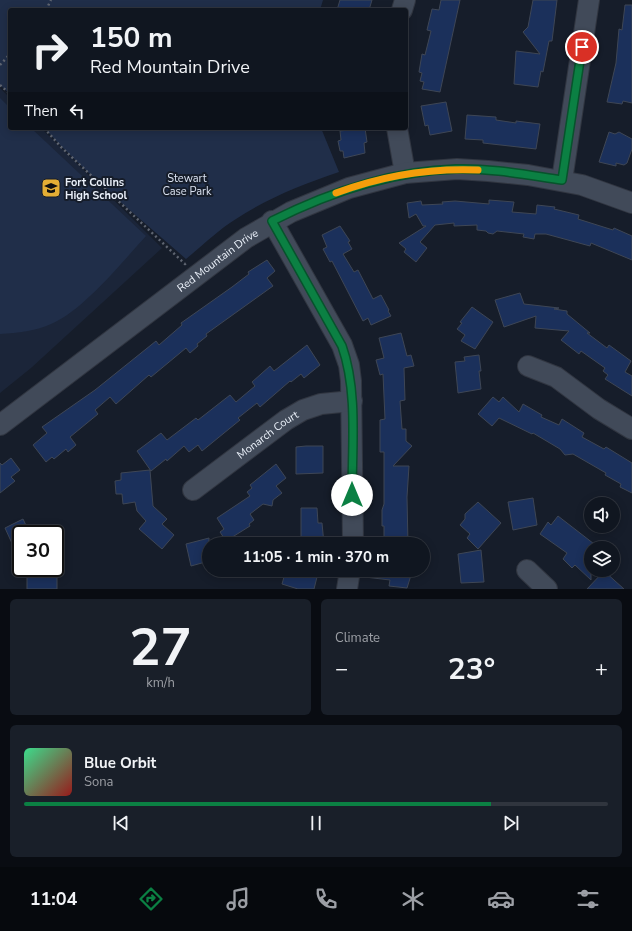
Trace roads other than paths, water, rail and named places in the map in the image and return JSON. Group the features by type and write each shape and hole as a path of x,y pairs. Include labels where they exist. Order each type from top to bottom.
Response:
{"street":[{"path":"562,180 589,0"},
{"path":"397,130 405,173"},
{"name":"Red Mountain Drive","path":"0,425 246,238 272,221 319,199 348,188 405,173 456,169 488,171 562,180 614,195 632,203"},
{"path":"272,221 342,346 349,365 352,402 353,537"},
{"path":"528,366 556,377 599,409 632,429"},
{"name":"Monarch Court","path":"192,490 286,420 303,410 322,404 352,402"},
{"path":"527,570 547,589"},
{"path":"347,589 349,577"}],"place":[{"name":"Fort Collins High School","path":"51,188"}],"park label":[{"name":"Stewart Case Park","path":"187,184"}]}
